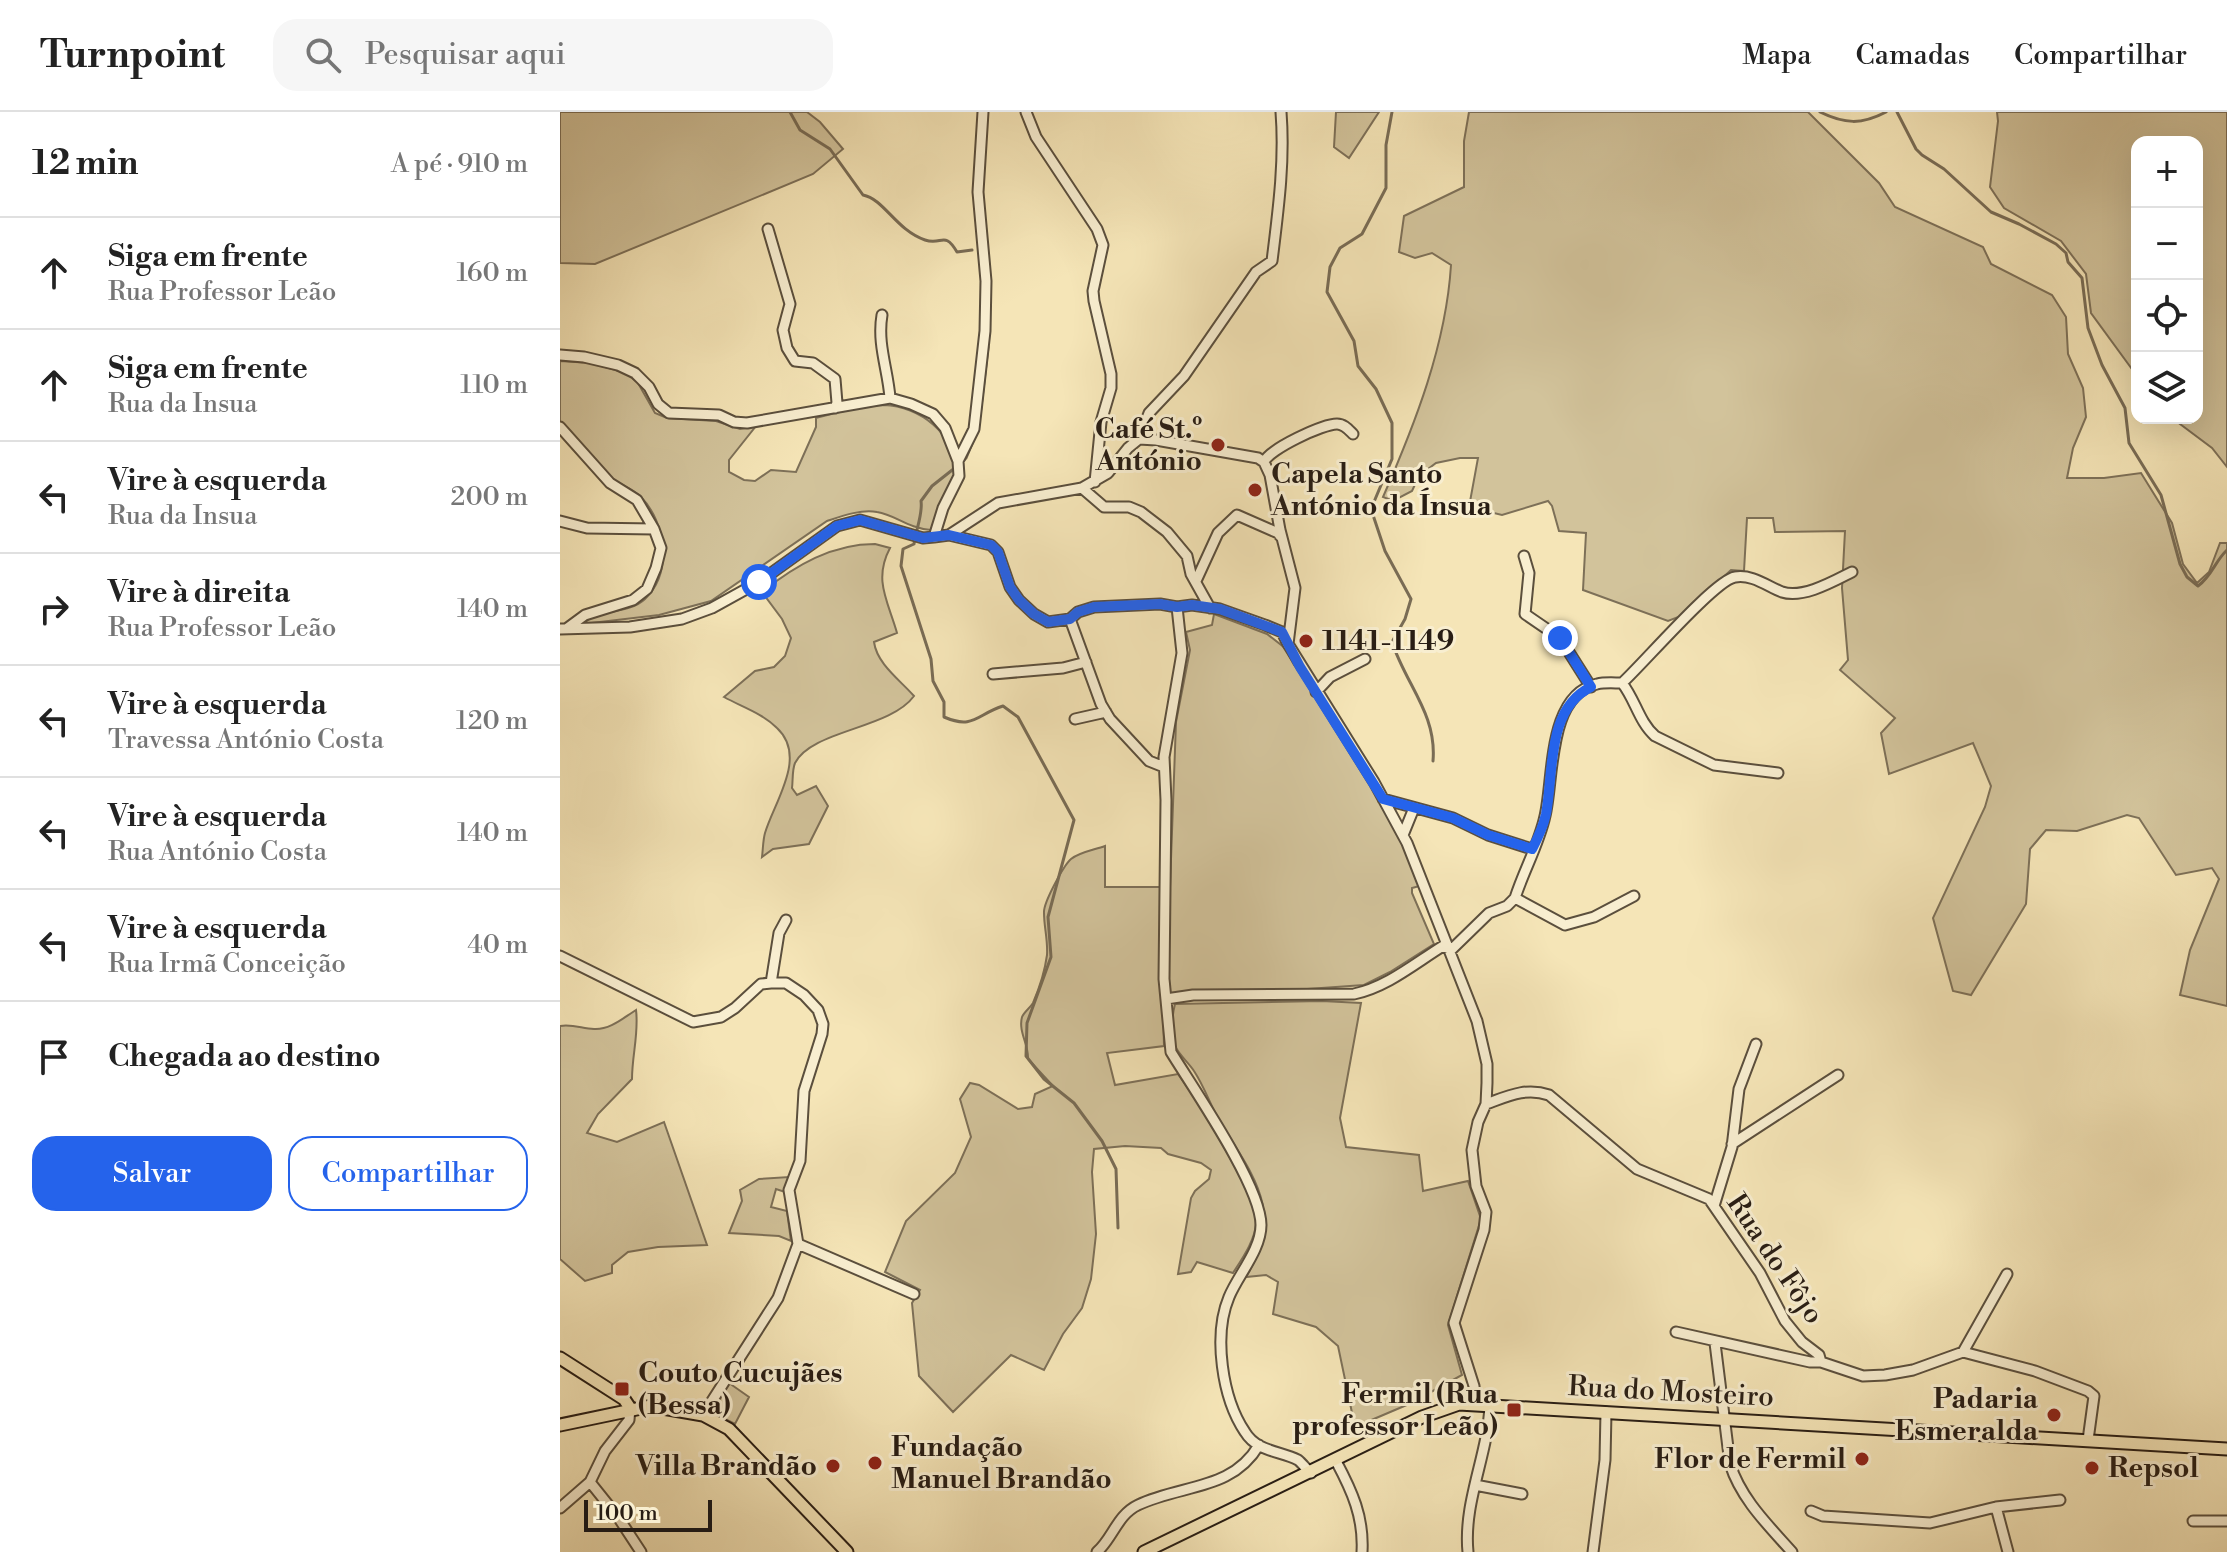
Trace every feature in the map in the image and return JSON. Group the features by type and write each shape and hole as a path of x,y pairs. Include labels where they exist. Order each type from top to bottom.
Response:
{"main road":[{"path":"560,1358 624,1399 630,1408"},
{"name":"Rua do Mosteiro","path":"1144,1552 1442,1409 1459,1404 2227,1449"},
{"path":"560,1425 651,1406 703,1415 729,1429 847,1552"}],"street":[{"path":"959,464 974,429 985,331 986,281 978,192 983,112"},
{"path":"1026,112 1036,137 1097,229 1103,245 1093,291 1111,374 1111,388 1101,422 1095,483"},
{"path":"949,535 998,503 1095,483 1139,439 1156,403 1184,376 1256,272 1272,261 1281,179 1281,112"},
{"path":"768,229 790,304 783,330 787,348 795,361 813,363 835,379 835,408"},
{"path":"882,315 880,347 890,398"},
{"path":"560,355 584,357 635,373 649,387 658,404 669,413 719,415 734,422 747,423 890,398 933,414 945,428 959,464 959,476 928,538"},
{"path":"1264,462 1266,456 1294,439 1324,427 1336,424 1346,427 1353,434"},
{"path":"560,427 610,483 637,500 661,548 647,589 633,600 585,615 563,629"},
{"path":"1139,439 1258,458 1264,462 1270,475 1295,588 1288,644"},
{"path":"1082,488 1104,507 1129,507 1153,520 1180,547 1210,608"},
{"path":"1196,581 1218,533 1237,515 1278,533 1283,542"},
{"path":"563,629 630,627 682,619 712,608 759,582 837,526 860,520 928,538 949,535 991,545 998,552 1010,587 1019,600 1048,622 1070,619 1078,612 1094,607 1192,605 1282,632 1403,835 1477,1021 1487,1064 1486,1104 1478,1122 1472,1150 1476,1186 1486,1212 1484,1230 1454,1323 1474,1386 1476,1404"},
{"path":"560,521 587,528 654,529"},
{"path":"1524,556 1529,573 1525,614 1560,638 1591,687"},
{"path":"1451,950 1489,913 1507,906 1515,898 1547,811 1548,783 1560,723 1566,710 1583,690 1622,683 1724,582 1735,577 1754,579 1784,593 1826,585 1852,572"},
{"path":"1177,607 1182,653 1164,767 1164,934 1171,1052 1217,1126 1255,1197 1261,1225 1255,1246 1228,1299 1220,1336 1224,1372 1233,1406 1246,1435 1273,1453 1298,1460 1311,1473"},
{"path":"1070,619 1106,712 1132,745 1149,761 1164,767"},
{"path":"1316,692 1330,677 1365,659"},
{"path":"993,674 1063,668 1086,662"},
{"path":"1622,683 1647,729 1655,736 1704,762 1778,773"},
{"path":"1075,719 1106,712"},
{"path":"1383,799 1453,818 1488,835 1532,849"},
{"path":"1403,835 1414,808"},
{"path":"1515,898 1565,925 1594,917 1634,896"},
{"path":"771,983 779,933 786,920"},
{"path":"1166,999 1193,995 1354,994 1391,980 1443,946 1451,950"},
{"path":"560,956 693,1022 721,1017 761,984 786,983 804,995 818,1010 823,1024 804,1091 800,1161 789,1190 798,1244 778,1298 703,1415"},
{"path":"1714,1206 1732,1144 1739,1089 1756,1044"},
{"path":"1732,1144 1838,1075"},
{"name":"Rua do Fôjo","path":"1486,1104 1522,1091 1535,1090 1549,1095 1637,1169 1709,1199 1760,1273 1785,1321 1802,1342 1819,1355 1821,1362 1863,1376 1885,1375 1913,1370 1963,1352"},
{"path":"798,1244 914,1294"},
{"path":"2007,1274 1963,1352 2035,1371 2088,1391 2094,1396 2088,1440"},
{"path":"1676,1332 1715,1343 1821,1362"},
{"path":"1715,1343 1734,1477 1750,1503 1792,1552"},
{"path":"1468,1552 1467,1535 1475,1485 1489,1430 1490,1405"},
{"path":"560,1508 590,1482 605,1451 629,1420 630,1408"},
{"path":"1593,1552 1605,1460 1606,1412"},
{"path":"1097,1552 1118,1522 1136,1506 1226,1478 1244,1465 1259,1445"},
{"path":"1336,1461 1360,1510 1362,1552"},
{"path":"590,1482 641,1552"},
{"path":"1475,1485 1522,1494"},
{"path":"1811,1511 1823,1516 1930,1523 1996,1507 2060,1500"},
{"path":"1996,1507 2008,1552"},
{"path":"2193,1521 2227,1521"}],"shaded area":[{"path":"560,112 807,112 843,149 813,174 595,264 560,263"},
{"path":"1336,112 1379,112 1349,158 1334,147"},
{"path":"1469,112 1808,112 1879,183 1895,207 1983,247 1991,264 2052,295 2066,317 2068,354 2083,388 2086,417 2073,448 2067,478 2104,478 2141,473 2172,523 2183,564 2197,583 2209,572 2220,543 2227,543 2227,1006 2180,995 2190,950 2219,879 2212,868 2176,875 2139,818 2127,815 2077,831 2046,830 2030,849 2026,904 1971,995 1953,991 1933,918 1985,807 1991,786 1973,743 1889,774 1881,733 1895,718 1840,670 1848,660 1842,588 1845,531 1775,532 1773,518 1747,518 1744,571 1731,570 1681,616 1668,621 1583,590 1586,533 1559,531 1548,501 1502,515 1469,507 1478,458 1436,463 1419,476 1412,491 1393,501 1383,497 1417,413 1436,354 1451,265 1432,253 1415,258 1399,252 1404,216 1464,187 1464,141"},
{"path":"1997,112 2227,112 2227,467 2212,448 2180,424 2203,424 2203,136 2131,136 2131,368 2091,313 2086,274 2061,241 2004,208 1990,187"},
{"path":"560,361 591,363 626,373 638,383 655,413 667,418 716,421 740,429 756,426 729,460 729,472 744,480 755,481 771,470 796,472 816,427 816,418 884,405 910,411 943,434 954,458 954,478 931,530 877,512 845,515 827,521 711,601 659,615 583,624 645,599 660,575 663,548 656,520 641,497 610,477 560,423"},
{"path":"875,544 890,548 882,581 897,633 874,642 876,650 884,665 914,696 888,716 817,743 804,752 794,766 792,788 797,795 816,786 828,806 809,844 773,849 762,857 765,833 786,780 789,752 786,740 777,728 758,714 724,697 755,671 774,667 785,656 791,638 782,619 762,592 788,573 829,552"},
{"path":"1214,614 1267,634 1285,648 1377,787 1423,885 1412,888 1412,893 1434,944 1364,985 1279,991 1169,993 1176,722 1190,650 1186,632 1212,625"},
{"path":"1105,846 1105,887 1160,887 1164,1046 1107,1053 1115,1085 1178,1074 1224,1147 1246,1191 1256,1222 1254,1235 1233,1273 1197,1262 1191,1272 1178,1274 1191,1198 1209,1179 1211,1170 1201,1163 1168,1154 1161,1148 1125,1146 1094,1149 1092,1172 1096,1234 1091,1279 1082,1308 1063,1334 1044,1370 1011,1355 953,1412 919,1376 912,1303 920,1290 885,1272 906,1221 955,1173 971,1137 960,1099 970,1083 979,1085 1018,1109 1032,1107 1035,1094 1053,1086 1028,1059 1021,1028 1022,1017 1033,1003 1046,961 1045,908 1054,884 1071,859"},
{"path":"1361,1003 1340,1118 1346,1147 1419,1155 1423,1191 1468,1181 1481,1219 1448,1325 1462,1375 1409,1404 1355,1427 1338,1346 1316,1327 1273,1314 1278,1282 1266,1275 1246,1277 1263,1232 1264,1213 1260,1195 1198,1077 1177,1049 1172,1031 1175,1004"},
{"path":"636,1010 632,1079 598,1114 587,1133 617,1142 664,1122 707,1245 628,1252 612,1265 612,1273 585,1281 560,1259 560,1026 605,1028"},
{"path":"789,1177 785,1192 776,1189 771,1207 787,1211 791,1241 779,1236 729,1233 742,1201 740,1190 759,1179"},
{"path":"729,1383 749,1397 735,1424 709,1411"}],"waterway":[{"path":"790,112 800,130 830,149 863,195 877,202 906,229 925,240 946,240 957,252 972,250"},
{"path":"1392,112 1386,145 1386,188 1362,234 1340,248 1330,267 1327,292 1354,341 1358,366 1376,389 1392,423 1392,459 1371,509 1385,551 1411,599 1405,619 1392,642 1425,714 1433,744 1433,761"},
{"path":"1820,112 1853,121 1886,112"},
{"path":"1897,112 1922,155 1944,169 1991,212 2056,244 2066,253 2068,262 2082,278 2088,328 2102,365 2125,408 2129,443 2161,495 2180,564 2187,577 2198,586 2227,550"},
{"path":"980,415 988,347"},
{"path":"962,462 976,434"},
{"path":"956,467 932,486 921,501 914,544 903,549 901,566 931,659 933,681 944,702 944,717 969,721 1003,706 1018,717 1074,820 1048,917 1051,957 1027,1023 1026,1056 1044,1079 1074,1103 1102,1141 1116,1169 1118,1228"}],"place":[{"name":"Café St.º António","path":"1218,445"},
{"name":"Capela Santo António da Ínsua","path":"1255,490"},
{"name":"1141-1149","path":"1306,641"},
{"name":"Couto Cucujães (Bessa)","path":"622,1389"},
{"name":"Fermil (Rua professor Leão)","path":"1514,1410"},
{"name":"Padaria Esmeralda","path":"2054,1415"},
{"name":"Flor de Fermil","path":"1862,1459"},
{"name":"Fundação Manuel Brandão","path":"875,1463"},
{"name":"Villa Brandão","path":"833,1466"},
{"name":"Repsol","path":"2092,1468"}],"route":[{"path":"759,582 837,526 860,520 923,538 949,535 991,545 998,552 1010,587 1019,600 1048,622 1061,622 1078,612 1107,606 1160,604 1220,609 1282,632 1300,667 1383,799 1453,818 1488,835 1532,849 1547,811 1548,783 1560,723 1566,710 1583,690 1591,687 1560,638"}]}
